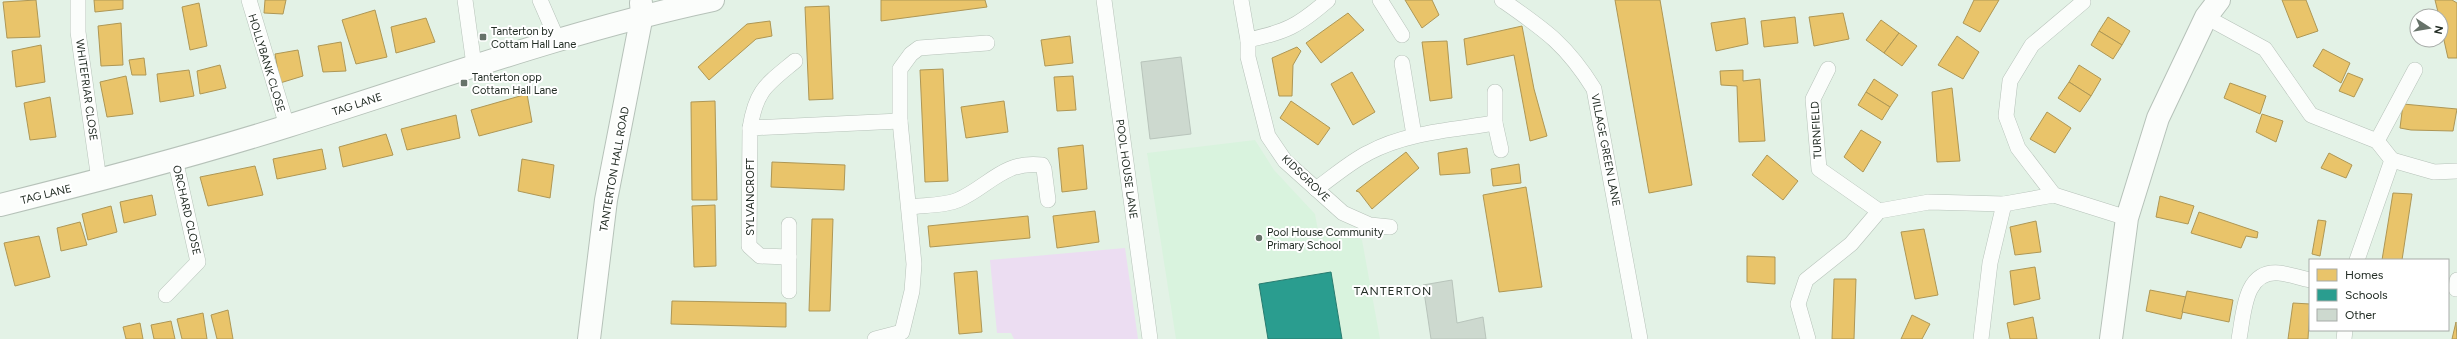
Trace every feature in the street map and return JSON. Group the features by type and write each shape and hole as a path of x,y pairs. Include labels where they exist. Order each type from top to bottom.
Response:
{"main road":[{"name":"TAG LANE","path":"0,205 99,180 287,126 557,39 642,8 713,0"},
{"path":"2111,339 2127,218 2158,118 2206,17 2219,0"},
{"name":"TANTERTON HALL ROAD","path":"590,339 606,200 642,8"}],"street":[{"name":"WHITEFRIAR CLOSE","path":"78,0 78,32 99,180"},
{"name":"HOLLYBANK CLOSE","path":"249,0 287,126"},
{"path":"465,0 474,66"},
{"path":"540,0 557,39"},
{"name":"POOL HOUSE LANE","path":"1104,0 1150,339"},
{"name":"KIDSGROVE","path":"1241,0 1248,40 1248,57 1268,136 1285,161 1343,213 1370,225 1390,227"},
{"path":"1248,40 1279,33 1306,20 1328,0"},
{"path":"1380,0 1402,35"},
{"name":"VILLAGE GREEN LANE","path":"1502,0 1550,33 1578,64 1594,89 1640,339"},
{"path":"2054,195 2018,148 2006,116 2010,81 2032,45 2083,2"},
{"path":"2206,17 2265,49 2311,115 2377,141 2392,160 2434,172 2457,171"},
{"path":"875,339 905,336 912,291 914,264 900,121 900,69 911,54 930,46 988,43"},
{"name":"SYLVANCROFT","path":"789,257 760,256 749,246 750,128 754,106 764,86 795,61"},
{"path":"1402,63 1414,135"},
{"name":"TURNFIELD","path":"1828,69 1813,99 1819,170 1880,211"},
{"path":"2377,141 2415,70"},
{"path":"1495,92 1495,123 1501,150"},
{"path":"750,128 900,121"},
{"path":"1316,189 1368,153 1414,135 1495,123"},
{"name":"ORCHARD CLOSE","path":"166,295 198,262 175,159"},
{"path":"2357,259 2392,160"},
{"path":"909,207 956,201 1005,170 1036,164 1042,165 1044,169 1048,200"},
{"path":"1808,339 1798,304 1806,280 1852,244 1880,211 1929,202 2004,204 2054,195 2127,218"},
{"path":"1981,339 1990,264 2004,204"},
{"path":"789,225 789,291"},
{"path":"2239,339 2250,285 2263,275 2279,273 2309,280"}],"shaded area":[{"name":"Pool House Community Primary School","path":"1255,140 1274,170 1315,214 1319,236 1346,232 1362,240 1380,339 1176,339 1147,153"},
{"path":"1125,248 1138,339 1014,339 1011,333 997,333 990,260"}],"building: Homes":[{"path":"36,0 40,37 7,38 3,2"},
{"path":"94,0 123,0 123,9 95,12"},
{"path":"265,0 286,0 283,14 264,13"},
{"path":"881,0 985,0 987,7 881,21"},
{"path":"1405,0 1432,0 1439,15 1422,28"},
{"path":"1615,0 1660,0 1692,185 1649,193"},
{"path":"1974,0 1999,0 1980,32 1963,23"},
{"path":"2282,0 2306,0 2318,31 2297,38"},
{"path":"2435,0 2452,0 2457,3 2457,58 2448,58 2446,48 2449,48 2449,8 2437,8"},
{"path":"199,3 207,46 190,50 182,7"},
{"path":"829,6 833,99 809,100 805,7"},
{"path":"375,10 387,57 356,64 342,20"},
{"path":"1348,13 1364,30 1321,63 1306,43"},
{"path":"1843,13 1849,39 1814,46 1809,17"},
{"path":"1795,17 1798,43 1764,47 1761,21"},
{"path":"2108,17 2130,31 2122,45 2099,31"},
{"path":"426,18 435,42 396,53 391,27"},
{"path":"1745,18 1748,44 1716,51 1711,23"},
{"path":"1881,20 1899,33 1884,53 1866,40"},
{"path":"770,21 772,36 756,39 709,80 698,67 747,24"},
{"path":"121,23 123,65 101,66 98,26"},
{"path":"1522,26 1534,89 1547,136 1530,141 1514,55 1467,65 1464,39"},
{"path":"2099,31 2122,45 2113,59 2091,45"},
{"path":"1899,33 1917,46 1902,66 1884,53"},
{"path":"1070,36 1073,63 1045,66 1041,40"},
{"path":"1957,36 1979,52 1963,79 1938,65"},
{"path":"1447,41 1452,98 1430,101 1422,42"},
{"path":"341,42 346,71 323,72 318,46"},
{"path":"41,45 45,82 16,87 12,51"},
{"path":"1297,47 1301,51 1293,65 1292,96 1279,96 1272,58"},
{"path":"2323,49 2350,63 2341,83 2313,66"},
{"path":"298,50 303,76 280,83 275,54"},
{"path":"144,58 146,75 132,75 129,60"},
{"path":"220,65 226,88 200,94 197,71"},
{"path":"2079,65 2101,79 2091,96 2069,82"},
{"path":"943,69 948,181 925,182 920,70"},
{"path":"189,70 194,96 160,102 157,74"},
{"path":"1743,70 1743,81 1760,79 1765,141 1739,142 1737,86 1721,85 1720,71"},
{"path":"1352,72 1375,112 1353,125 1331,84"},
{"path":"2348,73 2363,79 2354,97 2339,91"},
{"path":"126,76 133,114 107,117 100,82"},
{"path":"1073,76 1076,110 1057,111 1054,77"},
{"path":"1874,79 1898,95 1890,107 1866,92"},
{"path":"2069,82 2091,96 2080,112 2058,98"},
{"path":"2230,83 2266,96 2260,114 2224,98"},
{"path":"1952,88 1960,161 1937,162 1932,92"},
{"path":"1866,92 1890,107 1882,120 1858,105"},
{"path":"527,94 532,122 479,136 471,110"},
{"path":"50,97 56,137 30,140 24,103"},
{"path":"715,101 717,200 692,200 691,102"},
{"path":"1004,101 1008,132 966,138 961,107"},
{"path":"1291,101 1330,128 1318,145 1280,118"},
{"path":"2403,104 2457,109 2453,131 2411,130 2400,128"},
{"path":"2047,112 2071,128 2055,153 2030,139"},
{"path":"2262,114 2283,121 2276,142 2256,132"},
{"path":"456,115 460,138 407,150 401,129"},
{"path":"1861,130 1881,142 1863,172 1844,157"},
{"path":"386,134 393,155 343,167 339,147"},
{"path":"1083,145 1087,189 1062,192 1058,148"},
{"path":"1467,148 1470,173 1440,175 1438,153"},
{"path":"322,149 326,169 277,179 273,159"},
{"path":"1406,152 1419,168 1372,209 1359,192 1356,191"},
{"path":"2329,153 2352,165 2346,178 2321,168"},
{"path":"1767,155 1798,181 1783,200 1752,175"},
{"path":"522,159 554,165 550,198 518,191"},
{"path":"772,162 845,165 844,190 771,187"},
{"path":"1519,164 1521,183 1493,186 1491,169"},
{"path":"255,166 263,195 208,206 200,177"},
{"path":"1526,187 1542,287 1499,292 1483,195"},
{"path":"2393,193 2412,194 2402,259 2382,259"},
{"path":"152,195 156,215 124,223 120,202"},
{"path":"2160,196 2194,206 2188,224 2156,217"},
{"path":"715,205 716,266 694,267 692,206"},
{"path":"111,206 117,232 88,240 82,214"},
{"path":"1095,211 1099,242 1057,248 1053,216"},
{"path":"2199,212 2258,232 2257,238 2246,236 2241,248 2191,233"},
{"path":"1028,216 1030,238 930,247 928,226"},
{"path":"812,219 833,219 830,311 809,311"},
{"path":"2318,220 2326,221 2320,256 2312,254"},
{"path":"2036,221 2041,252 2015,255 2010,227"},
{"path":"80,222 87,245 61,251 57,228"},
{"path":"1924,229 1938,295 1915,299 1901,232"},
{"path":"39,236 50,277 15,286 4,243"},
{"path":"1747,256 1775,257 1775,284 1747,282"},
{"path":"2035,267 2040,299 2014,305 2010,271"},
{"path":"977,271 982,332 959,334 954,273"},
{"path":"1834,279 1856,279 1854,339 1832,339"},
{"path":"2150,290 2186,297 2181,319 2146,311"},
{"path":"2187,291 2233,300 2229,322 2182,312"},
{"path":"672,301 786,303 786,327 671,324"},
{"path":"2293,303 2309,304 2308,339 2288,339"},
{"path":"228,310 233,339 217,339 211,315"},
{"path":"203,313 207,339 182,339 177,319"},
{"path":"1912,315 1930,324 1922,339 1901,339"},
{"path":"2033,317 2037,339 2010,339 2007,323"},
{"path":"171,321 175,339 154,339 151,325"},
{"path":"2456,322 2457,339 2452,339"},
{"path":"140,323 143,339 126,339 123,327"}],"building: Schools":[{"path":"1331,272 1342,339 1268,339 1259,284"}],"building: Other":[{"path":"1181,57 1191,134 1150,139 1141,62"},
{"path":"1452,280 1457,323 1483,317 1486,339 1431,339 1423,285"}],"place":[{"name":"Tanterton by Cottam Hall Lane","path":"483,37"},
{"name":"Tanterton opp Cottam Hall Lane","path":"464,83"},
{"name":"Pool House Community Primary School","path":"1259,238"}],"district":[{"name":"TANTERTON","path":"1393,291"}]}
